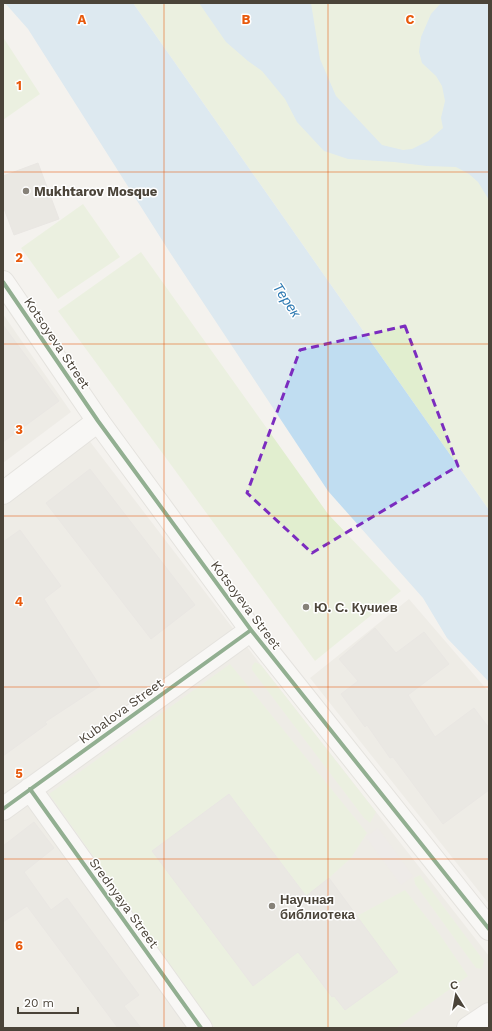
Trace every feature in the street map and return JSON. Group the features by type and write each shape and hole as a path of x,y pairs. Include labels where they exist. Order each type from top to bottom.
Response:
{"street":[{"name":"Kotsoyeva Street","path":"3,282 98,421 251,630 489,929"},
{"path":"3,492 98,421"},
{"name":"Kubalova Street","path":"3,809 251,630"},
{"name":"Srednyaya Street","path":"30,789 201,1028"},
{"path":"468,1028 489,1014"}],"highlighted area":[{"path":"405,326 458,466 312,553 247,493 300,350"}],"shaded area":[{"path":"3,314 71,412 3,463"},
{"path":"88,439 261,665 489,956 489,1028 3,1028 3,501"},
{"path":"409,599 489,692 489,904 310,678"},
{"path":"378,828 413,876 401,885 366,837"}],"green space":[{"path":"133,3 489,3 489,510"},
{"path":"3,37 40,94 3,120"},
{"path":"83,204 120,257 58,299 21,248"},
{"path":"141,252 328,514 401,591 315,661 58,311"},
{"path":"255,662 261,665 376,812 370,823 364,818 252,670 252,666"},
{"path":"230,664 367,833 351,858 329,878 357,916 405,890 438,932 468,976 396,1028 215,1028 49,794"},
{"path":"420,875 484,961 482,969 476,968 415,884 414,878"}],"water":[{"name":"Терек","path":"5,3 133,3 489,510 489,682 447,638 423,598 328,491 169,251 28,29"},
{"path":"199,3 311,3 320,59 336,96 382,145 403,150 412,149 428,141 443,128 441,118 445,101 442,86 436,76 422,63 419,52 421,37 431,14 441,3 489,3 489,200 478,182 469,174 456,167 348,159 324,151 297,122 285,99 262,71 226,42"}],"building":[{"name":"Mukhtarov Mosque","path":"38,163 59,219 14,235 3,206 3,176"},
{"path":"3,325 59,401 3,442"},
{"path":"90,469 195,605 151,639 46,503"},
{"path":"20,530 61,586 44,599 100,686 45,722 47,724 3,756 3,542"},
{"path":"375,628 396,653 424,632 449,664 408,695 435,737 474,708 489,728 489,790 443,824 393,757 390,758 367,725 365,727 341,694 358,681 339,659"},
{"name":"Научная библиотека","path":"229,794 306,896 329,878 398,972 345,1010 334,996 332,997 298,952 253,986 152,851"},
{"path":"34,822 54,848 24,872 51,910 67,898 139,995 124,1006 141,1028 118,1028 27,906 3,922 3,846"}],"cycle path":[{"path":"3,282 98,421 251,630 489,929"},
{"path":"3,809 251,630"},
{"path":"30,789 201,1028"}],"place":[{"name":"Mukhtarov Mosque","path":"26,191"},
{"name":"Ю. С. Кучиев","path":"306,607"},
{"name":"Научная библиотека","path":"272,906"}]}
